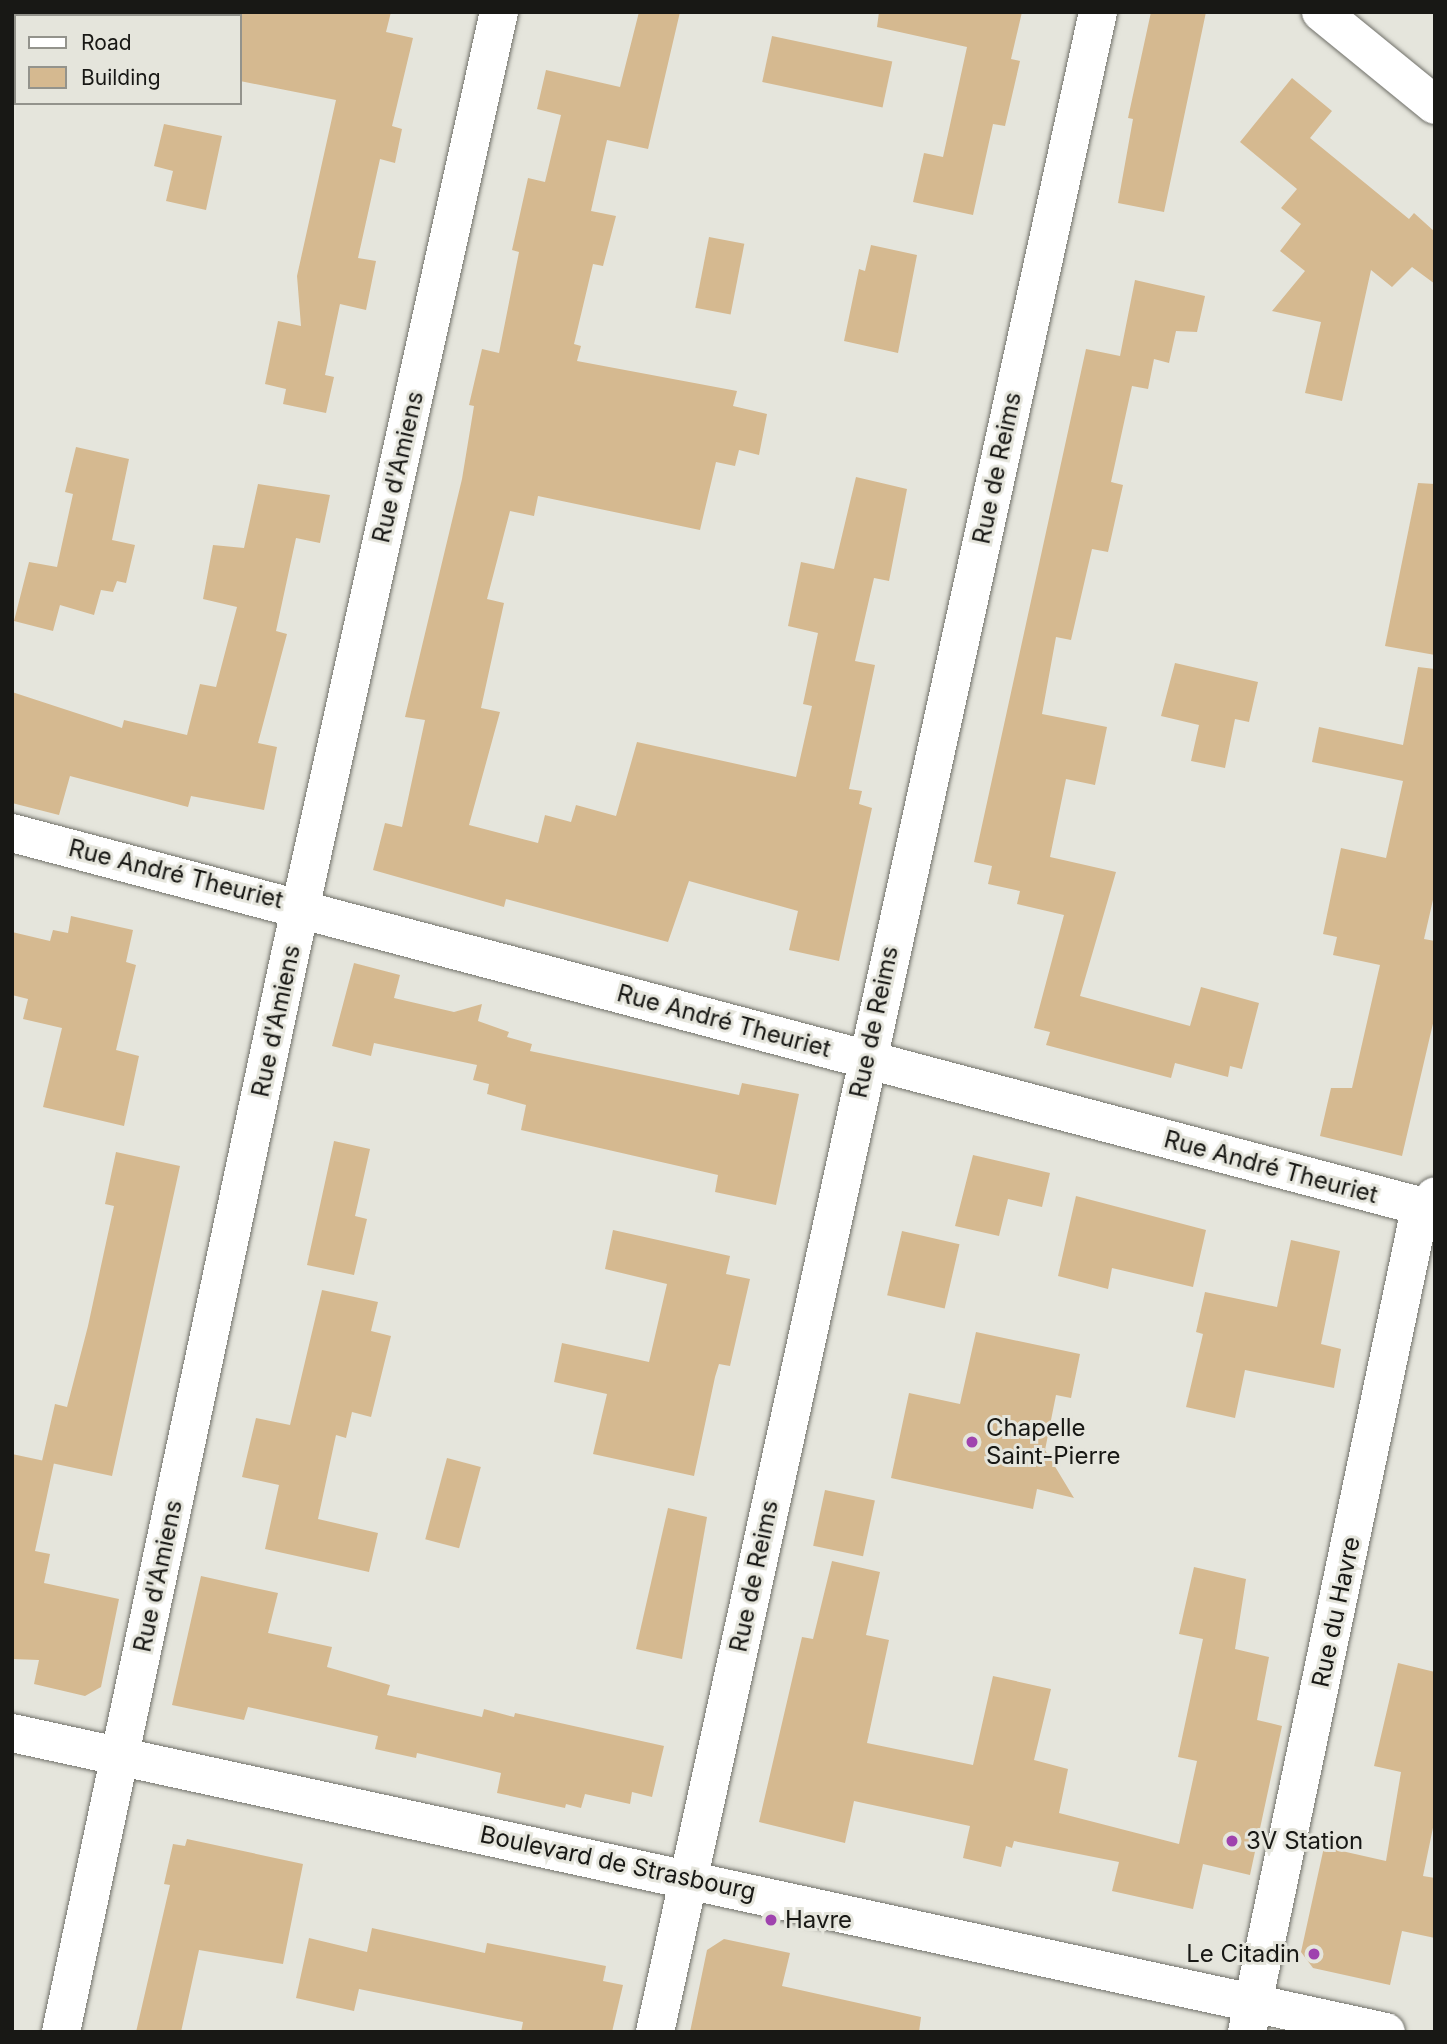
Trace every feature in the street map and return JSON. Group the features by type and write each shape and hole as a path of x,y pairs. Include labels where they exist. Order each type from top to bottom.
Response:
{"street":[{"name":"Rue d'Amiens","path":"61,2032 301,906 499,12"},
{"name":"Rue de Reims","path":"654,2032 1098,12"},
{"path":"1321,12 1435,105"},
{"name":"Rue André Theuriet","path":"12,833 301,906 866,1060 1432,1204"},
{"name":"Rue du Havre","path":"1250,2018 1417,1223 1432,1204"},
{"name":"Boulevard de Strasbourg","path":"12,1733 689,1877 1250,2018 1386,2032"}],"building":[{"path":"391,12 386,32 413,38 392,126 402,129 395,163 380,159 358,258 376,261 366,310 340,304 325,375 334,377 326,413 283,404 286,389 265,384 278,321 301,326 297,276 336,100 242,81 240,14"},
{"path":"639,12 680,12 648,149 607,140 591,211 616,216 603,266 593,264 574,344 581,346 577,361 737,391 733,406 767,414 759,455 739,450 735,466 716,462 700,530 538,496 534,516 510,511 487,599 504,603 481,708 500,712 469,825 538,843 545,815 571,822 576,805 616,816 637,742 796,777 812,706 803,704 818,633 788,626 801,562 834,569 856,477 907,489 889,581 874,578 855,661 875,665 849,789 862,791 859,804 872,808 839,961 789,950 798,911 689,881 668,942 506,899 504,907 373,870 385,823 402,827 425,720 405,717 462,479 474,406 469,405 482,349 499,353 519,252 512,250 528,178 545,182 561,115 537,109 546,70 620,87"},
{"path":"879,12 1022,12 1011,59 1020,61 1005,126 993,124 973,215 913,202 924,153 943,157 967,47 877,27"},
{"path":"1151,12 1206,12 1164,212 1118,203 1133,119 1128,118"},
{"path":"772,36 892,62 883,108 762,82"},
{"path":"1292,78 1332,111 1310,138 1409,219 1414,213 1435,232 1435,284 1412,267 1392,287 1371,270 1342,401 1305,393 1321,322 1272,311 1305,271 1280,251 1301,224 1281,208 1297,189 1240,142"},
{"path":"164,124 222,136 206,210 166,201 173,171 154,166"},
{"path":"709,237 744,244 731,315 695,308"},
{"path":"871,245 917,255 898,353 844,341 859,269 865,271"},
{"path":"1135,280 1205,296 1197,332 1176,331 1169,363 1154,359 1148,389 1132,386 1111,482 1123,485 1108,552 1092,549 1071,640 1056,637 1042,714 1107,727 1095,785 1066,779 1050,857 1116,872 1080,996 1190,1026 1201,987 1259,1003 1242,1069 1230,1066 1228,1077 1175,1063 1171,1078 1046,1045 1050,1032 1034,1028 1064,915 1017,904 1020,891 988,884 992,866 974,862 1086,349 1120,356"},
{"path":"76,447 129,459 112,540 135,545 126,583 117,581 113,592 101,590 94,615 60,605 53,631 14,621 29,562 57,567 73,494 65,492"},
{"path":"1418,483 1435,484 1435,655 1385,646"},
{"path":"258,484 330,495 320,543 296,538 276,631 287,634 258,743 277,747 264,810 191,796 188,807 70,776 59,815 12,803 12,692 122,728 124,720 187,735 200,684 216,687 237,607 203,599 213,545 244,548"},
{"path":"1175,663 1258,682 1249,722 1235,719 1225,768 1191,761 1199,725 1161,716"},
{"path":"1418,667 1435,669 1435,891 1424,939 1435,941 1435,1015 1402,1156 1320,1136 1331,1088 1352,1088 1380,965 1333,955 1337,937 1323,934 1341,848 1386,858 1403,781 1312,762 1319,727 1403,745"},
{"path":"71,916 133,930 126,962 136,965 116,1050 139,1056 124,1126 43,1107 62,1028 23,1019 28,999 12,995 12,932 50,941 53,930 68,933"},
{"path":"354,963 400,975 394,998 454,1012 482,1004 478,1021 509,1032 507,1037 532,1044 530,1051 739,1095 742,1083 799,1094 776,1205 715,1192 718,1175 521,1130 526,1105 487,1094 489,1084 473,1080 477,1065 374,1043 371,1056 332,1046"},
{"path":"334,1141 370,1149 355,1216 367,1219 354,1275 307,1265"},
{"path":"116,1152 180,1166 112,1476 42,1461 55,1404 67,1407 88,1326 114,1206 105,1204"},
{"path":"973,1155 1050,1173 1042,1207 1008,1199 999,1236 955,1226"},
{"path":"1076,1196 1206,1230 1193,1287 1112,1268 1108,1289 1058,1276"},
{"path":"613,1230 730,1256 726,1274 750,1279 730,1366 719,1364 715,1377 694,1476 593,1454 607,1394 554,1382 562,1343 649,1362 667,1284 605,1269"},
{"path":"902,1231 959,1244 945,1309 887,1295"},
{"path":"1291,1240 1340,1251 1321,1344 1341,1349 1334,1388 1245,1370 1235,1418 1186,1407 1203,1334 1196,1332 1205,1292 1277,1307"},
{"path":"322,1290 378,1302 371,1331 391,1336 371,1417 352,1412 346,1438 336,1435 318,1519 378,1533 369,1572 265,1549 279,1485 242,1477 256,1418 290,1425"},
{"name":"Chapelle Saint-Pierre","path":"976,1332 1080,1354 1071,1398 1056,1395 1045,1450 1074,1498 1037,1489 1033,1509 891,1478 909,1393 960,1404"},
{"path":"12,1454 54,1463 35,1551 50,1554 44,1583 119,1599 101,1687 85,1696 34,1684 39,1660 12,1659"},
{"path":"447,1458 481,1467 459,1548 425,1539"},
{"path":"825,1490 875,1501 863,1556 813,1546"},
{"path":"668,1508 707,1517 682,1659 636,1649"},
{"path":"832,1561 880,1572 866,1635 889,1640 867,1743 973,1765 993,1676 1051,1689 1034,1760 1068,1769 1059,1813 1179,1844 1197,1761 1178,1757 1203,1639 1179,1634 1194,1567 1246,1579 1235,1649 1269,1657 1257,1720 1282,1726 1250,1875 1203,1864 1193,1909 1112,1891 1119,1862 1014,1841 1012,1848 1006,1846 1001,1867 963,1858 970,1826 854,1801 845,1843 759,1822 802,1637 813,1639"},
{"path":"201,1576 278,1593 268,1633 332,1647 327,1667 390,1685 387,1695 482,1717 484,1709 514,1717 515,1713 664,1746 652,1797 632,1792 630,1804 585,1794 581,1808 566,1804 565,1808 497,1793 501,1773 417,1753 416,1758 375,1749 378,1736 248,1707 244,1720 172,1705"},
{"path":"1398,1663 1435,1672 1435,1818 1423,1876 1435,1878 1435,1938 1402,1931 1390,1985 1313,1968 1301,1952 1324,1847 1386,1861 1401,1772 1374,1766"},
{"path":"187,1839 303,1864 283,1964 199,1950 181,2032 136,2032 170,1885 164,1884 173,1844 185,1846"},
{"path":"372,1928 485,1953 487,1943 606,1966 603,1981 623,1985 612,2032 521,2032 523,2022 359,1989 354,2011 296,1998 309,1938 367,1952"},
{"path":"724,1939 790,1953 782,1986 921,2017 919,2032 690,2032 707,1950"}],"place":[{"name":"Chapelle Saint-Pierre","path":"972,1442"},
{"name":"3V Station","path":"1232,1841"},
{"name":"Havre","path":"771,1920"},
{"name":"Le Citadin","path":"1314,1954"}]}
